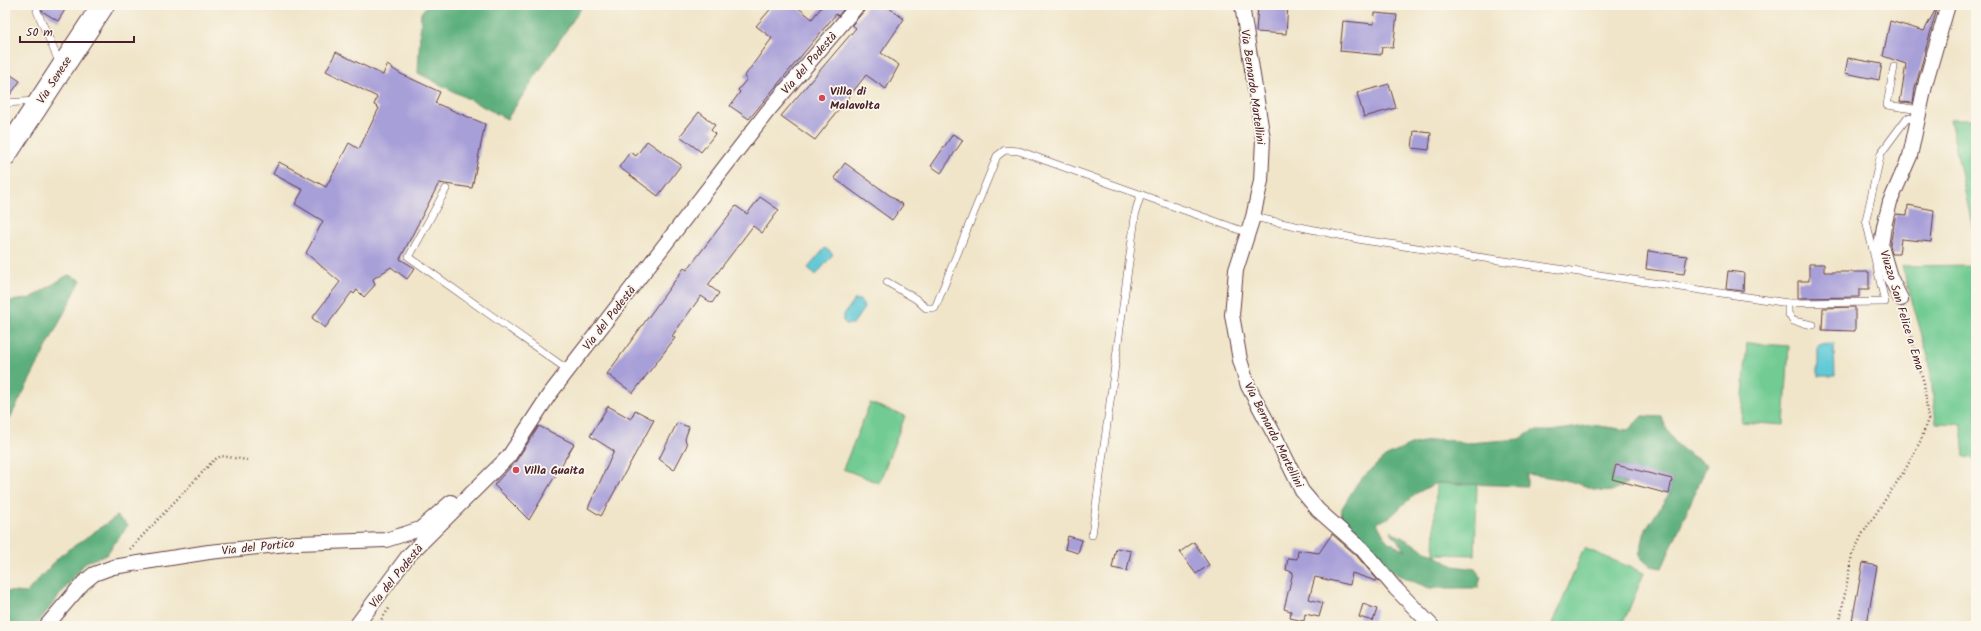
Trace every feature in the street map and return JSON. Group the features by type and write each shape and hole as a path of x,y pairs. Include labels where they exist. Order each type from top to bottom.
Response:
{"main road":[{"name":"Via Senese","path":"5,155 103,5"}],"street":[{"name":"Via del Podestà","path":"356,626 408,556 509,456 549,394 767,112 858,5"},
{"name":"Via Bernardo Martellini","path":"1242,5 1262,139 1261,181 1253,217 1236,270 1232,315 1240,360 1248,386 1302,492 1318,510 1362,549 1395,588 1432,626"},
{"name":"Viuzzo San Felice a Ema","path":"1901,299 1890,277 1881,246 1884,226 1890,202 1910,156 1919,115 1948,5"},
{"name":"Via del Portico","path":"46,626 83,583 94,574 113,567 209,552 297,542 386,540 420,529 456,498 479,486"}],"lane":[{"path":"37,11 62,68"},
{"path":"1894,67 1887,105 1919,115"},
{"path":"5,103 40,101"},
{"path":"1253,217 1363,240 1788,303 1885,302 1866,220 1881,153 1907,118 1919,115"},
{"path":"887,282 916,299 926,308 935,308 997,156 1004,150 1019,150 1248,233"},
{"path":"446,189 409,257 568,370"},
{"path":"1092,535 1136,210 1141,194"},
{"path":"1788,303 1788,313 1793,321 1813,326"}],"path":[{"name":"Viuzzo San Felice a Ema","path":"1839,626 1852,555 1863,533 1905,470 1921,440 1928,419 1924,383 1901,299"},
{"path":"113,567 214,460 221,456 247,460"}],"green space":[{"path":"427,5 583,5 507,119 418,73 421,13"},
{"path":"1950,119 1976,119 1976,245"},
{"path":"1976,265 1976,458 1964,457 1961,424 1936,423 1929,360 1902,266"},
{"path":"68,275 81,280 5,428 5,302 31,298"},
{"path":"1747,343 1789,346 1784,425 1741,422"},
{"path":"870,403 905,416 879,483 843,469"},
{"path":"1642,416 1662,417 1669,434 1674,441 1685,451 1707,465 1662,568 1650,566 1639,556 1645,531 1669,494 1672,479 1616,465 1612,479 1627,483 1619,488 1604,492 1569,481 1527,474 1527,486 1436,483 1415,494 1390,517 1377,523 1387,541 1406,551 1390,531 1454,566 1475,569 1481,577 1478,588 1429,588 1398,575 1380,561 1341,519 1342,508 1358,482 1385,457 1413,444 1440,439 1468,443 1520,439 1532,431 1551,431 1592,425 1628,430"},
{"path":"1436,483 1477,484 1475,555 1434,554"},
{"path":"117,516 128,525 106,555 86,562 35,626 5,626 5,591 26,593 61,555"},
{"path":"1584,548 1644,573 1622,626 1552,626"}],"water":[{"path":"825,248 833,254 816,275 808,268"},
{"path":"854,300 859,300 862,302 864,308 853,324 846,324 843,321 843,316"},
{"path":"1834,344 1835,376 1818,376 1818,345"}],"building":[{"path":"33,5 68,5 58,21 42,11 40,7"},
{"path":"774,5 795,5 812,19 823,5 847,5 838,16 836,14 749,119 730,106 740,92 738,90 747,79 744,77 772,38 756,26"},
{"path":"866,5 885,5 904,19 881,53 899,65 886,89 866,75 815,140 781,116 856,28 852,25 864,11"},
{"path":"1258,5 1288,5 1286,34 1256,32"},
{"path":"1938,5 1915,88 1913,103 1900,102 1906,64 1883,56 1890,21 1924,31"},
{"path":"1375,13 1397,15 1393,48 1382,47 1381,55 1340,51 1343,21 1374,24"},
{"path":"336,52 383,75 387,65 401,74 440,92 435,103 485,124 472,188 439,183 400,259 415,268 407,279 391,267 373,279 375,285 364,297 357,290 354,294 352,292 325,328 312,318 340,282 306,253 323,221 295,204 303,190 273,174 279,162 326,187 349,143 359,149 379,108 374,105 377,97 326,71"},
{"path":"1848,58 1882,64 1879,80 1845,73"},
{"path":"5,71 20,81 8,98 5,98"},
{"path":"1389,84 1396,108 1364,117 1357,93"},
{"path":"699,112 715,125 711,130 715,134 701,152 680,136"},
{"path":"1414,131 1431,133 1429,150 1412,148"},
{"path":"953,134 963,140 941,173 931,166"},
{"path":"647,141 681,165 658,196 619,167 630,152 636,156"},
{"path":"845,163 903,205 892,220 834,178"},
{"path":"760,197 779,210 762,233 753,226 708,285 719,293 712,303 701,296 672,336 675,338 633,393 607,374 684,268 687,270 736,206 747,214"},
{"path":"1908,205 1934,210 1931,242 1901,239 1899,254 1892,254 1890,245 1896,214 1907,215"},
{"path":"1648,251 1687,256 1684,274 1646,269"},
{"path":"1809,264 1824,264 1824,272 1869,272 1869,289 1859,289 1859,297 1798,298 1798,281 1809,281"},
{"path":"1728,271 1744,273 1743,291 1726,289"},
{"path":"1855,307 1855,331 1822,330 1823,308"},
{"path":"608,406 631,419 635,410 654,420 601,516 588,508 614,451 590,436"},
{"path":"677,423 689,427 685,439 687,445 674,470 659,459"},
{"name":"Villa Guaita","path":"539,426 574,444 529,520 494,485 516,461"},
{"path":"1616,465 1672,479 1669,494 1612,479"},
{"path":"1332,534 1356,555 1379,582 1352,573 1350,585 1315,577 1309,599 1323,603 1319,617 1305,614 1304,621 1290,618 1291,611 1284,609 1293,572 1286,570 1288,558 1297,559 1298,550 1319,553"},
{"path":"1068,536 1082,540 1078,553 1065,549"},
{"path":"1194,542 1209,565 1196,574 1180,552"},
{"path":"1116,548 1131,551 1127,571 1112,568"},
{"path":"1863,563 1877,566 1867,624 1852,621"},
{"path":"1363,604 1377,609 1373,621 1359,617"}],"place":[{"name":"Villa di Malavolta","path":"822,98"},
{"name":"Villa Guaita","path":"516,470"}]}
